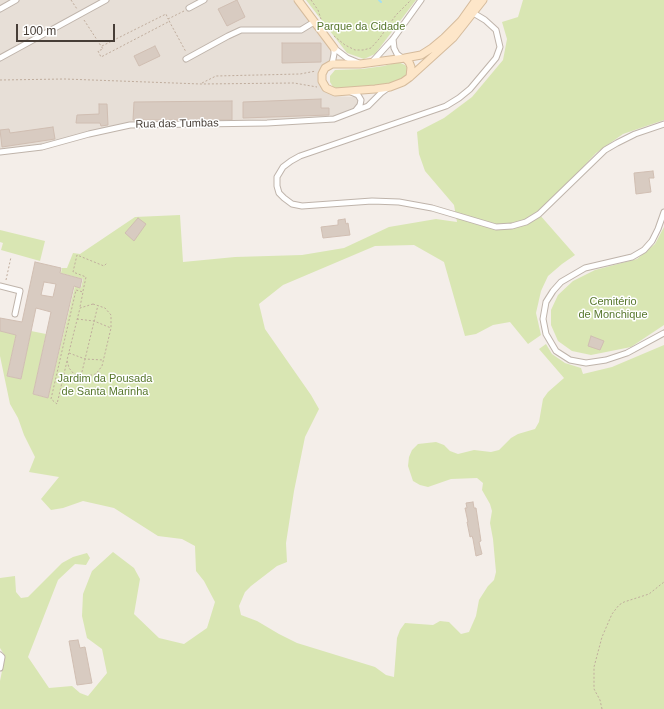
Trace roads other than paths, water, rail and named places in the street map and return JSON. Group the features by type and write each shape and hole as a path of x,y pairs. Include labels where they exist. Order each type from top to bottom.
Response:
{"street":[{"path":"0,9 16,0"},
{"path":"0,58 106,0"},
{"path":"190,8 204,0"},
{"path":"298,0 334,48 347,58 360,64"},
{"path":"372,62 393,39 422,0"},
{"path":"476,0 471,11 453,38 410,78 403,82 390,87 351,92 335,92 326,88 322,81 322,74 325,68 332,64 360,64 421,55 444,38 471,11 483,0"},
{"path":"471,11 485,20 496,30 500,47 496,58 470,89 446,106 300,156 283,167 277,177 279,193 292,204 302,206 361,201 400,202 432,208 496,227 512,226 526,222 539,214 605,150 635,134 664,124"},
{"path":"188,58 241,30 301,30 314,22"},
{"path":"393,39 394,48 397,54 404,58 412,66 410,78"},
{"path":"332,64 334,48"},
{"name":"Rua das Tumbas","path":"0,152 42,147 89,134 130,125 267,123 334,119 368,106 381,93 390,87"},
{"path":"351,92 358,95 360,100 360,105 356,111"},
{"path":"664,212 652,241 644,250 632,257 585,268 561,282 552,291 546,302 543,319 546,334 556,351 570,360 586,363 606,360 627,353 664,333"},
{"path":"0,286 20,291 15,314"},
{"path":"0,655 2,657 0,668"}],"park label":[{"name":"Parque da Cidade","path":"361,27"},
{"name":"Cemitério de Monchique","path":"613,308"},
{"name":"Jardim da Pousada de Santa Marinha","path":"105,385"}]}
